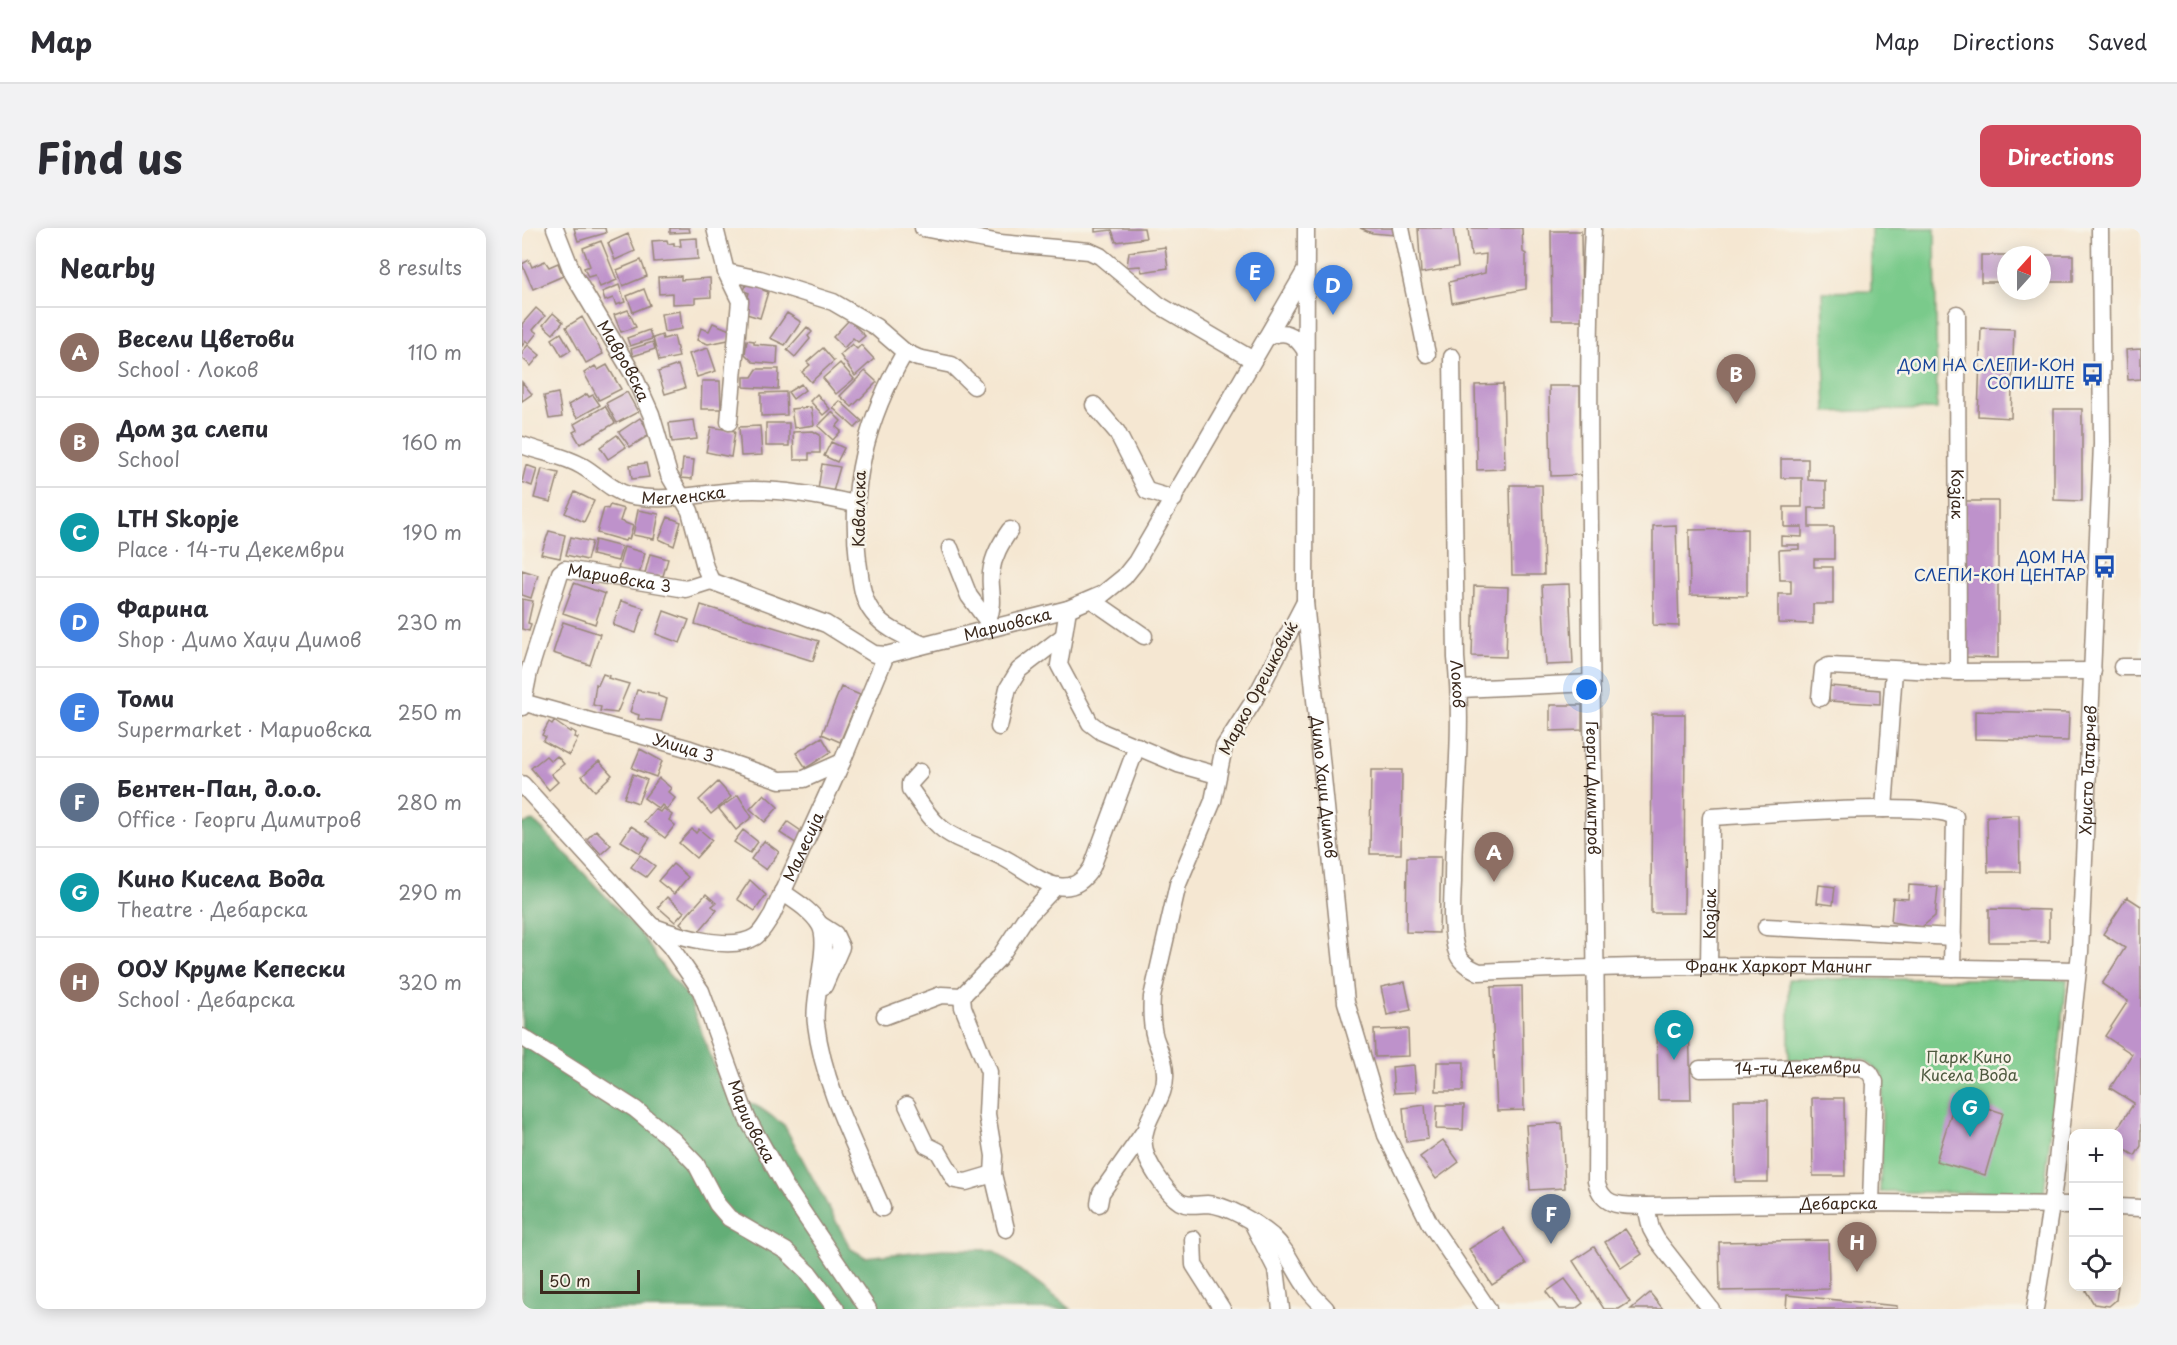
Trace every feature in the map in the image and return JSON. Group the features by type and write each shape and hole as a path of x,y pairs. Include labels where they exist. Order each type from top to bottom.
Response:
{"street":[{"name":"Мавровска","path":"555,228 573,273 634,376 651,414 669,475 682,498"},
{"path":"715,228 726,272 738,294 740,308 729,422"},
{"path":"923,228 964,237 1074,249 1100,256 1159,305 1253,360"},
{"name":"Димо Хаџи Димов","path":"1306,228 1304,273 1305,602 1346,1002 1386,1136 1429,1222 1488,1309"},
{"path":"1401,228 1427,354"},
{"name":"Георги Димитров","path":"1593,228 1588,327 1591,683 1598,967 1596,1181 1604,1200"},
{"name":"Христо Татарчев","path":"2035,1309 2051,1203 2078,970 2093,671 2102,414 2100,228"},
{"path":"726,272 760,279 832,302 876,327 905,352 918,358 952,365 974,386"},
{"name":"Мариовска","path":"886,655 990,623 1068,609 1092,600 1124,577 1174,499 1304,273"},
{"name":"Козјак","path":"1958,314 1958,672"},
{"path":"1266,338 1279,332 1290,334 1298,339 1305,350"},
{"name":"Кавалска","path":"905,352 885,385 865,440 855,504 858,561 862,592 867,604 884,625 922,644"},
{"name":"Локов","path":"1452,357 1456,658 1460,689 1453,819 1452,913 1458,955 1465,965 1479,972"},
{"path":"1094,405 1117,432 1147,491 1174,499"},
{"name":"Мегленска","path":"522,445 563,457 583,466 606,484 627,495 682,498 735,491 793,494 855,504"},
{"path":"682,498 690,511 711,581 826,624 874,654 886,655"},
{"path":"990,623 993,609 991,574 997,550 1010,530"},
{"path":"950,548 969,596 990,623"},
{"name":"Мариовска 3","path":"522,704 538,640 560,573 565,569 686,589 711,581"},
{"path":"1092,600 1144,636"},
{"name":"Марко Орешковиќ","path":"1099,1204 1101,1193 1144,1132 1157,1106 1165,1073 1150,1015 1152,997 1178,884 1213,801 1224,747 1253,702 1305,602"},
{"name":"Марко Орешковиќ","path":"1068,609 1059,665 1090,723 1102,732 1178,764 1217,776"},
{"path":"999,727 1008,688 1019,670 1062,638"},
{"name":"Малесија","path":"653,927 698,941 747,941 757,936 772,915 842,762 886,655"},
{"path":"1820,698 1821,675 1823,669 1829,666 1894,671 2093,671"},
{"path":"2122,667 2141,668"},
{"path":"1884,809 1894,671"},
{"path":"1460,689 1591,683"},
{"name":"Улица 3","path":"522,704 690,749 780,780 815,776 842,762"},
{"path":"920,772 910,783 910,789 938,825 1055,887 1080,883 1092,867 1137,746"},
{"path":"522,784 653,927"},
{"name":"Козјак","path":"1710,966 1711,817 1884,809 1945,812 1955,818 1952,968"},
{"path":"885,1016 941,995 962,996 999,958 1024,920 1055,887"},
{"path":"782,892 800,904 820,926 823,948 815,1006 823,1064 833,1096 882,1208"},
{"name":"Мариовска","path":"653,927 680,958 700,991 732,1083 766,1153 868,1309"},
{"path":"1766,927 1953,937"},
{"name":"Франк Харкорт Манинг","path":"1479,972 1598,967 1710,966 2078,970"},
{"path":"962,996 963,1007 989,1072 987,1114 994,1156 993,1174 1006,1229"},
{"path":"522,1037 635,1109 673,1140 696,1164 717,1204 729,1218 786,1251 809,1273 836,1309"},
{"name":"14-ти Декември","path":"1700,1069 1862,1067 1870,1073 1875,1082 1871,1203"},
{"path":"907,1105 926,1145 938,1151 955,1180 966,1182 993,1174"},
{"path":"1144,1132 1144,1149 1165,1188 1181,1202 1193,1205 1209,1204 1254,1223 1272,1237 1288,1255 1305,1287 1326,1309"},
{"name":"Дебарска","path":"1604,1200 1624,1205 1646,1206 1871,1203 2069,1205"},
{"path":"1646,1206 1651,1229 1657,1240 1711,1309"},
{"path":"2123,1207 2141,1208"},
{"path":"1254,1223 1276,1269 1281,1309"},
{"path":"1193,1239 1194,1265 1222,1309"}],"green space":[{"path":"1871,228 1935,228 1937,409 1826,412 1822,292 1871,291"},
{"path":"533,821 641,934 665,970 688,997 723,1089 760,1108 784,1125 851,1249 865,1257 943,1249 993,1250 1071,1309 522,1309 522,824"},
{"name":"Парк Кино Кисела Вода","path":"1789,979 2067,979 2044,1193 1880,1192 1883,1075 1864,1059 1789,1060"}],"building":[{"path":"574,228 605,228 606,233 578,241"},
{"path":"670,228 689,228 690,232 670,233"},
{"path":"1095,228 1144,228 1146,238 1116,242 1112,230 1095,232"},
{"path":"1360,228 1394,228 1395,235 1372,233"},
{"path":"1418,228 1453,228 1458,267 1421,273"},
{"path":"1468,228 1522,228 1523,252 1526,254 1526,289 1452,303 1449,282 1485,273 1486,254 1471,256"},
{"path":"1551,231 1581,231 1582,320 1552,320"},
{"path":"628,234 635,251 615,260 608,243"},
{"path":"697,238 698,259 654,262 652,241 667,240 668,244 674,243 674,246 681,246 680,239"},
{"path":"601,241 617,280 600,287 595,275 588,277 584,268 590,266 583,248"},
{"path":"1165,247 1168,268 1142,272 1140,266 1127,267 1129,252"},
{"path":"1981,255 1997,255 1997,282 1981,282"},
{"path":"2051,255 2073,255 2073,282 2051,282"},
{"path":"529,260 532,267 545,261 549,267 558,263 563,276 533,289 522,264"},
{"path":"641,260 647,276 623,286 617,270"},
{"path":"681,276 681,280 710,278 711,297 695,298 695,303 672,304 672,293 659,294 658,277"},
{"path":"747,282 764,287 763,290 768,292 760,318 743,313 749,293 744,291"},
{"path":"619,285 625,302 616,305 613,298 605,301 602,292"},
{"path":"644,289 650,305 633,312 627,296"},
{"path":"536,308 545,316 533,330 537,333 529,343 526,341 522,346 522,324"},
{"path":"628,310 636,327 621,332 614,315"},
{"path":"680,311 682,329 664,332 661,314"},
{"path":"553,313 563,322 553,334 543,325"},
{"path":"787,313 801,322 785,345 770,338"},
{"path":"582,317 603,354 586,363 566,327"},
{"path":"849,320 865,336 858,342 853,338 844,348 833,337"},
{"path":"713,323 732,331 728,340 708,344 697,340 701,328 709,331"},
{"path":"807,327 812,332 808,336 810,339 795,357 787,350"},
{"path":"1981,328 2014,329 2011,418 1978,416"},
{"path":"649,330 652,339 630,346 627,338"},
{"path":"561,333 571,350 562,356 552,339"},
{"path":"662,335 663,339 674,336 679,357 659,361 653,338"},
{"path":"747,340 754,341 754,344 778,346 777,364 753,362 745,354"},
{"path":"653,342 655,349 633,356 631,349"},
{"path":"852,344 857,349 861,345 874,359 855,376 840,355"},
{"path":"528,345 540,355 531,366 522,358 522,352"},
{"path":"708,348 716,371 697,377 689,354"},
{"path":"823,348 834,361 811,382 802,372 810,365 807,362"},
{"path":"2141,349 2141,379 2128,380 2126,350"},
{"path":"840,363 854,379 836,394 823,378"},
{"path":"607,365 621,389 599,400 584,373 595,366 598,370"},
{"path":"678,365 685,388 665,394 658,372"},
{"path":"757,369 779,369 778,389 744,387 744,377 752,377"},
{"path":"865,371 877,382 852,407 840,396"},
{"path":"702,381 720,381 721,409 701,409"},
{"path":"522,382 532,394 522,401"},
{"path":"801,384 805,390 793,399 788,392"},
{"path":"1503,384 1505,469 1477,470 1475,385"},
{"path":"1549,386 1580,386 1581,475 1551,476"},
{"path":"627,392 638,412 617,423 606,403"},
{"path":"786,392 787,415 761,416 761,393"},
{"path":"558,393 562,417 549,419 544,396"},
{"path":"587,394 589,397 593,395 600,405 577,418 568,405"},
{"path":"817,394 830,409 823,415 810,401"},
{"path":"840,401 862,421 855,428 833,408"},
{"path":"605,406 615,423 580,444 573,432 577,430 574,424"},
{"path":"811,407 814,425 794,428 791,409"},
{"path":"2054,409 2082,409 2082,501 2054,500"},
{"path":"832,412 841,421 836,427 841,431 833,440 818,426"},
{"path":"640,418 651,434 630,447 619,432"},
{"path":"694,420 697,439 672,442 669,423"},
{"path":"766,423 789,423 789,446 766,446"},
{"path":"760,426 762,455 741,456 739,427"},
{"path":"711,427 735,431 731,457 706,452"},
{"path":"813,431 820,435 820,453 809,453 809,460 794,460 793,432"},
{"path":"617,435 626,447 608,459 600,447"},
{"path":"831,442 844,448 837,462 824,456"},
{"path":"683,459 694,460 692,479 681,478"},
{"path":"1781,459 1808,459 1808,480 1826,481 1826,508 1809,508 1809,527 1834,527 1834,559 1814,559 1814,567 1833,567 1833,604 1813,604 1813,624 1778,623 1778,594 1791,594 1791,580 1780,580 1779,550 1799,549 1799,545 1781,545 1781,536 1802,537 1802,527 1784,527 1784,507 1802,507 1802,478 1781,478"},
{"path":"646,463 649,477 632,479 630,465"},
{"path":"822,464 840,467 833,492 818,490"},
{"path":"526,465 537,469 532,486 522,482"},
{"path":"542,469 559,473 551,502 534,498"},
{"path":"1510,485 1542,485 1544,575 1512,575"},
{"path":"575,492 594,501 584,522 565,513"},
{"path":"1965,501 1998,501 1998,658 1965,657"},
{"path":"610,505 624,509 620,521 633,526 629,540 625,541 597,533 604,508 608,509"},
{"path":"638,510 659,514 654,539 633,535"},
{"path":"668,517 681,522 674,546 659,539"},
{"path":"1676,525 1679,626 1653,625 1653,526"},
{"path":"1747,529 1747,596 1690,595 1689,530"},
{"path":"549,531 565,535 560,558 541,554"},
{"path":"571,537 592,542 587,560 566,555"},
{"path":"595,540 622,547 618,561 592,555"},
{"path":"624,547 645,553 639,575 618,569"},
{"path":"650,554 668,559 663,576 657,575 656,580 644,577"},
{"path":"522,570 538,575 531,598 522,595"},
{"path":"574,583 605,594 595,624 563,613"},
{"path":"1569,584 1573,664 1546,665 1542,585"},
{"path":"1474,586 1508,587 1506,657 1472,656"},
{"path":"522,599 533,601 528,623 531,624 529,631 522,629"},
{"path":"621,601 644,608 636,633 613,625"},
{"path":"701,605 819,641 813,661 695,624"},
{"path":"664,611 689,620 680,643 656,634"},
{"path":"563,622 600,634 590,665 553,653"},
{"path":"603,674 609,676 608,678 629,684 617,713 600,711 601,707 593,705 596,684 598,685"},
{"path":"1829,686 1880,690 1880,704 1829,701"},
{"path":"841,687 860,695 840,742 822,734"},
{"path":"637,690 658,694 667,699 661,721 638,719 639,715 630,712"},
{"path":"1550,705 1582,705 1582,730 1550,731"},
{"path":"1975,711 2069,713 2068,741 1975,739"},
{"path":"1652,714 1685,714 1684,913 1651,913"},
{"path":"554,721 570,732 571,730 576,733 574,737 578,738 569,755 543,741 546,737 542,735 549,722 552,724"},
{"path":"822,737 831,752 806,768 796,753"},
{"path":"640,749 662,761 656,777 632,768"},
{"path":"546,756 551,761 557,756 564,764 551,774 558,782 549,790 531,768"},
{"path":"599,761 612,775 595,791 582,776"},
{"path":"1371,770 1402,770 1401,854 1370,854"},
{"path":"633,774 647,780 638,803 624,798"},
{"path":"659,778 671,788 668,792 675,798 667,809 662,805 659,809 644,798"},
{"path":"718,782 731,797 711,814 699,800"},
{"path":"764,794 778,807 765,822 750,809"},
{"path":"738,795 752,817 736,830 719,809"},
{"path":"663,808 672,815 669,820 675,825 665,838 644,822 655,809 660,812"},
{"path":"2019,815 2020,872 1988,872 1987,816"},
{"path":"788,822 804,833 797,844 780,833"},
{"path":"631,826 650,838 640,853 621,841"},
{"path":"692,829 696,833 699,829 712,840 696,858 679,843"},
{"path":"596,830 611,845 601,854 587,839"},
{"path":"743,830 758,842 750,853 734,842"},
{"path":"764,841 779,852 766,870 751,859"},
{"path":"640,855 655,866 646,877 631,867"},
{"path":"1407,857 1441,857 1439,933 1406,932"},
{"path":"673,864 688,877 674,894 658,881"},
{"path":"750,880 766,895 755,911 737,899"},
{"path":"1819,885 1835,887 1833,905 1817,903"},
{"path":"1909,885 1938,887 1935,916 1922,927 1891,922 1893,898 1908,899"},
{"path":"706,894 716,903 712,906 717,910 695,936 680,923"},
{"path":"667,897 684,912 675,922 658,907"},
{"path":"2127,897 2141,906 2141,1146 2135,1156 2123,1148 2123,1129 2117,1129 2134,1103 2110,1088 2132,1054 2105,1036 2128,1001 2102,984 2125,948 2103,934"},
{"path":"1989,909 2049,910 2049,942 1989,942"},
{"path":"1405,982 1411,1010 1387,1015 1381,987"},
{"path":"1522,986 1524,1110 1497,1111 1491,987"},
{"path":"1689,1020 1691,1100 1658,1100 1657,1021"},
{"path":"1408,1029 1409,1056 1375,1057 1374,1030"},
{"path":"1437,1062 1464,1062 1463,1091 1436,1091"},
{"path":"1414,1065 1416,1092 1394,1093 1392,1067"},
{"path":"1812,1098 1844,1098 1845,1176 1813,1176"},
{"path":"1956,1098 2003,1113 1985,1175 1936,1161"},
{"path":"1734,1100 1768,1100 1768,1182 1735,1182"},
{"path":"1425,1105 1428,1139 1406,1142 1403,1108"},
{"path":"1437,1105 1464,1105 1463,1130 1436,1129"},
{"path":"1562,1123 1565,1188 1530,1190 1526,1125"},
{"path":"1443,1140 1459,1162 1436,1179 1420,1157"},
{"path":"1503,1228 1526,1264 1492,1285 1469,1249"},
{"path":"1625,1229 1642,1254 1621,1268 1605,1242"},
{"path":"1828,1240 1829,1289 1720,1291 1719,1242"},
{"path":"1594,1247 1630,1302 1619,1309 1604,1309 1573,1261"},
{"path":"1565,1279 1583,1303 1575,1309 1559,1309 1546,1292"},
{"path":"2086,1291 2117,1291 2116,1300 2109,1306 2094,1304"},
{"path":"1650,1293 1663,1309 1631,1309"},
{"path":"1787,1295 1897,1306 1897,1309 1786,1309"}],"place":[{"name":"Томи","path":"1255,302"},
{"name":"Фарина","path":"1333,315"},
{"name":"ДОМ НА СЛЕПИ-КОН СОПИШТЕ","path":"2093,374"},
{"name":"Дом за слепи","path":"1736,404"},
{"name":"ДОМ НА СЛЕПИ-КОН ЦЕНТАР","path":"2104,566"},
{"name":"Весели Цветови","path":"1494,882"},
{"name":"LTH Skopje","path":"1674,1060"},
{"name":"Кино Кисела Вода","path":"1970,1137"},
{"name":"Бентен-Пан, д.о.о.","path":"1551,1244"},
{"name":"ООУ Круме Кепески","path":"1857,1272"}]}
